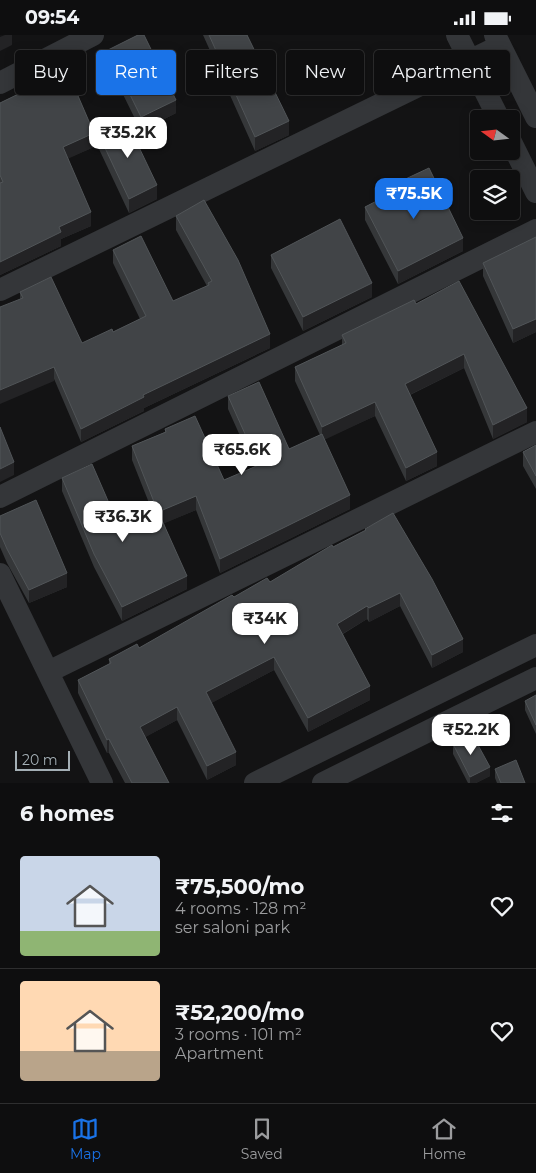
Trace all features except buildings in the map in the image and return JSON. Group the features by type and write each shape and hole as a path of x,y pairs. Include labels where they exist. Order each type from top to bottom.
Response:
{"street":[{"path":"0,83 93,35"},
{"path":"457,35 464,50"},
{"path":"484,50 497,40 536,117"},
{"path":"0,290 400,95"},
{"path":"488,95 495,110"},
{"path":"520,160 536,192"},
{"path":"0,497 536,229"},
{"path":"48,672 536,432"},
{"path":"0,574 102,783"},
{"path":"255,783 536,645"},
{"path":"323,783 536,678"}]}
